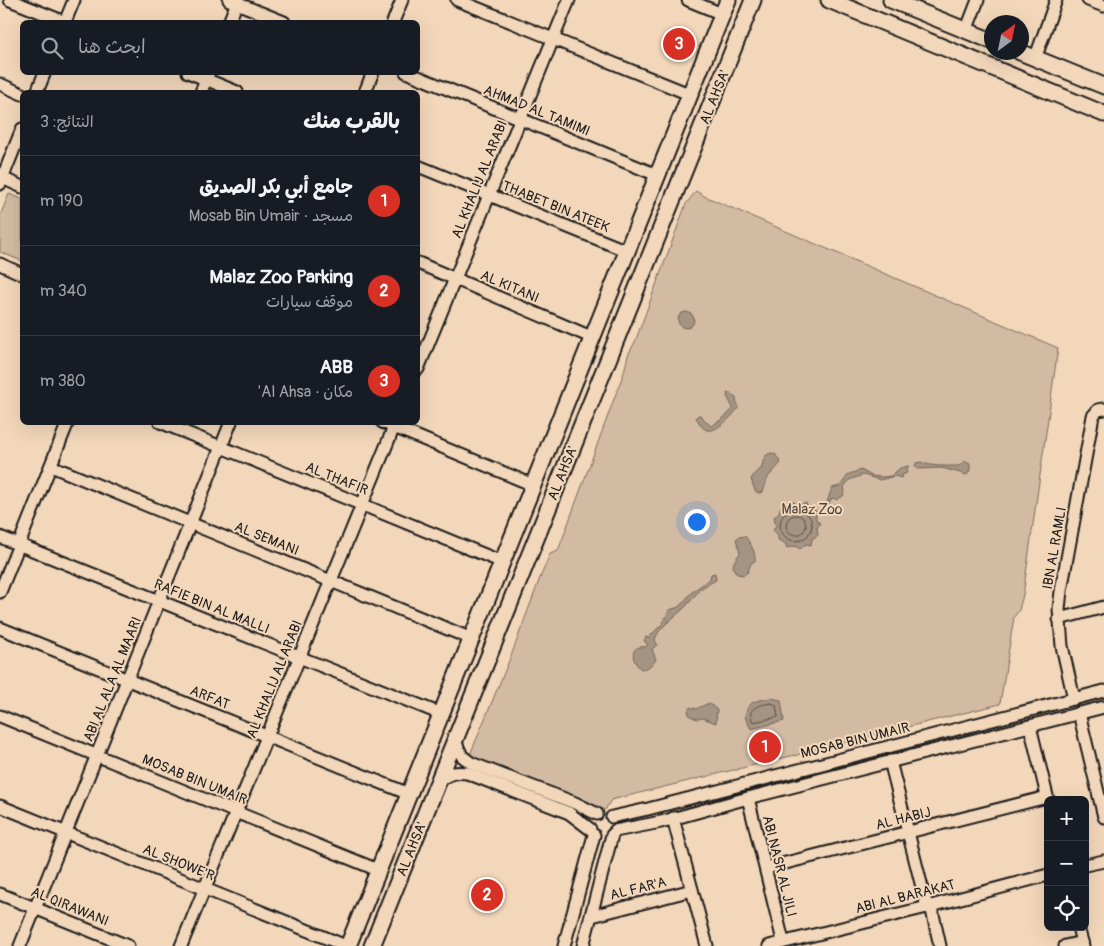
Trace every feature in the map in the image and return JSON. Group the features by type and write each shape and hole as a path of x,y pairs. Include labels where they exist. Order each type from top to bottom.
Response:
{"main road":[{"name":"AL AHSA'","path":"372,946 753,0"},
{"path":"829,0 1104,114"},
{"path":"893,0 984,38"},
{"name":"AL AHSA'","path":"347,946 725,7"},
{"path":"1029,56 1104,86"}],"street":[{"path":"10,0 60,20"},
{"path":"66,20 74,0"},
{"path":"394,20 402,0"},
{"path":"457,0 689,94"},
{"name":"AL KHALIJ AL ARABI","path":"420,364 569,0"},
{"path":"688,0 725,7"},
{"path":"966,30 978,0"},
{"path":"1035,59 1056,0"},
{"path":"1088,0 1104,6"},
{"path":"230,20 235,1 279,20"},
{"path":"38,90 44,75"},
{"path":"366,90 372,75"},
{"name":"AHMAD AL TAMIMI","path":"413,75 657,175"},
{"path":"202,90 208,76 233,90"},
{"path":"0,84 20,93"},
{"path":"20,134 1,180 20,185"},
{"name":"THABET BIN ATEEK","path":"420,167 627,251"},
{"path":"0,264 20,273"},
{"name":"AL KITANI","path":"420,264 592,337"},
{"name":"IBN AL RAMLI","path":"1074,699 1062,646 1059,619 1061,591 1092,419 1095,412 1104,409"},
{"path":"0,592 67,425"},
{"name":"AL THAFIR","path":"167,425 502,562"},
{"name":"ABI AL ALA AL MAARI","path":"20,946 231,425"},
{"path":"395,425 533,485"},
{"name":"AL KHALIJ AL ARABI","path":"181,946 395,425"},
{"name":"AL SEMANI","path":"51,466 472,638"},
{"name":"RAFIE BIN AL MALLI","path":"0,536 441,714"},
{"path":"1059,619 1104,607"},
{"name":"ARFAT","path":"0,628 409,794"},
{"name":"MOSAB BIN UMAIR","path":"469,768 575,803 597,814 605,813 612,817 1104,691"},
{"path":"592,832 601,839 609,838 614,833 1104,706"},
{"path":"1079,713 1104,817"},
{"name":"MOSAB BIN UMAIR","path":"0,716 378,870"},
{"path":"1030,726 1048,796"},
{"name":"MOSAB BIN UMAIR","path":"454,741 469,768 569,813 592,832"},
{"path":"890,762 927,907 932,910 940,946"},
{"path":"437,785 450,774 469,768"},
{"name":"ABI NASR AL JILI","path":"748,798 766,868 776,944"},
{"name":"AL HABIJ","path":"766,868 1044,799"},
{"name":"AL SHOWE'R","path":"0,806 347,946"},
{"path":"564,946 592,832 592,818 597,814"},
{"path":"583,946 614,833 616,824 612,817"},
{"path":"673,818 707,946"},
{"path":"1089,864 1104,861"},
{"name":"ABI AL BARAKAT","path":"776,944 1044,876"},
{"name":"AL FAR'A","path":"592,916 692,890"},
{"name":"AL QIRAWANI","path":"0,894 128,946"},
{"path":"1065,946 1082,944 1079,931"}],"green space":[{"name":"Malaz Zoo","path":"696,191 1058,348 1023,595 1019,610 1014,617 1000,704 611,800 605,810 469,757 511,656 550,554 558,551 624,372 628,355 635,342 686,204"},
{"path":"9,194 20,198 20,260 0,252 0,216"}],"water":[{"path":"686,312 694,320 686,328 678,320"},
{"path":"728,392 736,398 738,408 733,415 715,429 711,430 702,427 696,418 698,415 711,426 731,411 733,408 727,396"},
{"path":"771,453 775,454 781,463 768,477 763,492 758,493 755,491 751,479 761,469 765,457"},
{"path":"964,461 970,464 970,470 967,475 942,468 918,469 915,466 916,463 921,462 934,465 959,466"},
{"path":"909,466 906,470 907,473 902,475 901,478 895,476 880,480 863,475 849,480 844,487 843,496 836,500 834,498 831,499 828,506 827,502 832,488 840,486 849,474 861,470 872,476 891,476 900,468"},
{"path":"793,501 797,505 806,503 808,509 816,511 816,520 820,523 817,528 818,535 812,539 811,545 806,544 800,549 796,546 787,548 785,543 778,540 778,535 773,530 776,525 774,517 778,514 781,506 789,506"},
{"path":"745,536 754,551 755,561 751,563 748,572 743,575 737,574 733,568 734,562 740,553 736,539"},
{"path":"715,573 716,580 699,590 686,606 660,631 655,639 657,645 652,649 656,660 653,664 641,669 635,662 633,654 636,648 648,645 644,641 646,637 650,638 663,623 669,610 679,607 693,591 710,579 711,574"},
{"path":"771,698 781,700 784,721 751,729 745,717 748,707 753,702"},
{"path":"709,703 717,710 716,723 690,716 688,711 690,707 696,709"}],"place":[{"name":"ABB","path":"679,44"},
{"name":"جامع أبي بكر الصديق","path":"765,747"},
{"name":"Malaz Zoo Parking","path":"487,895"}]}
